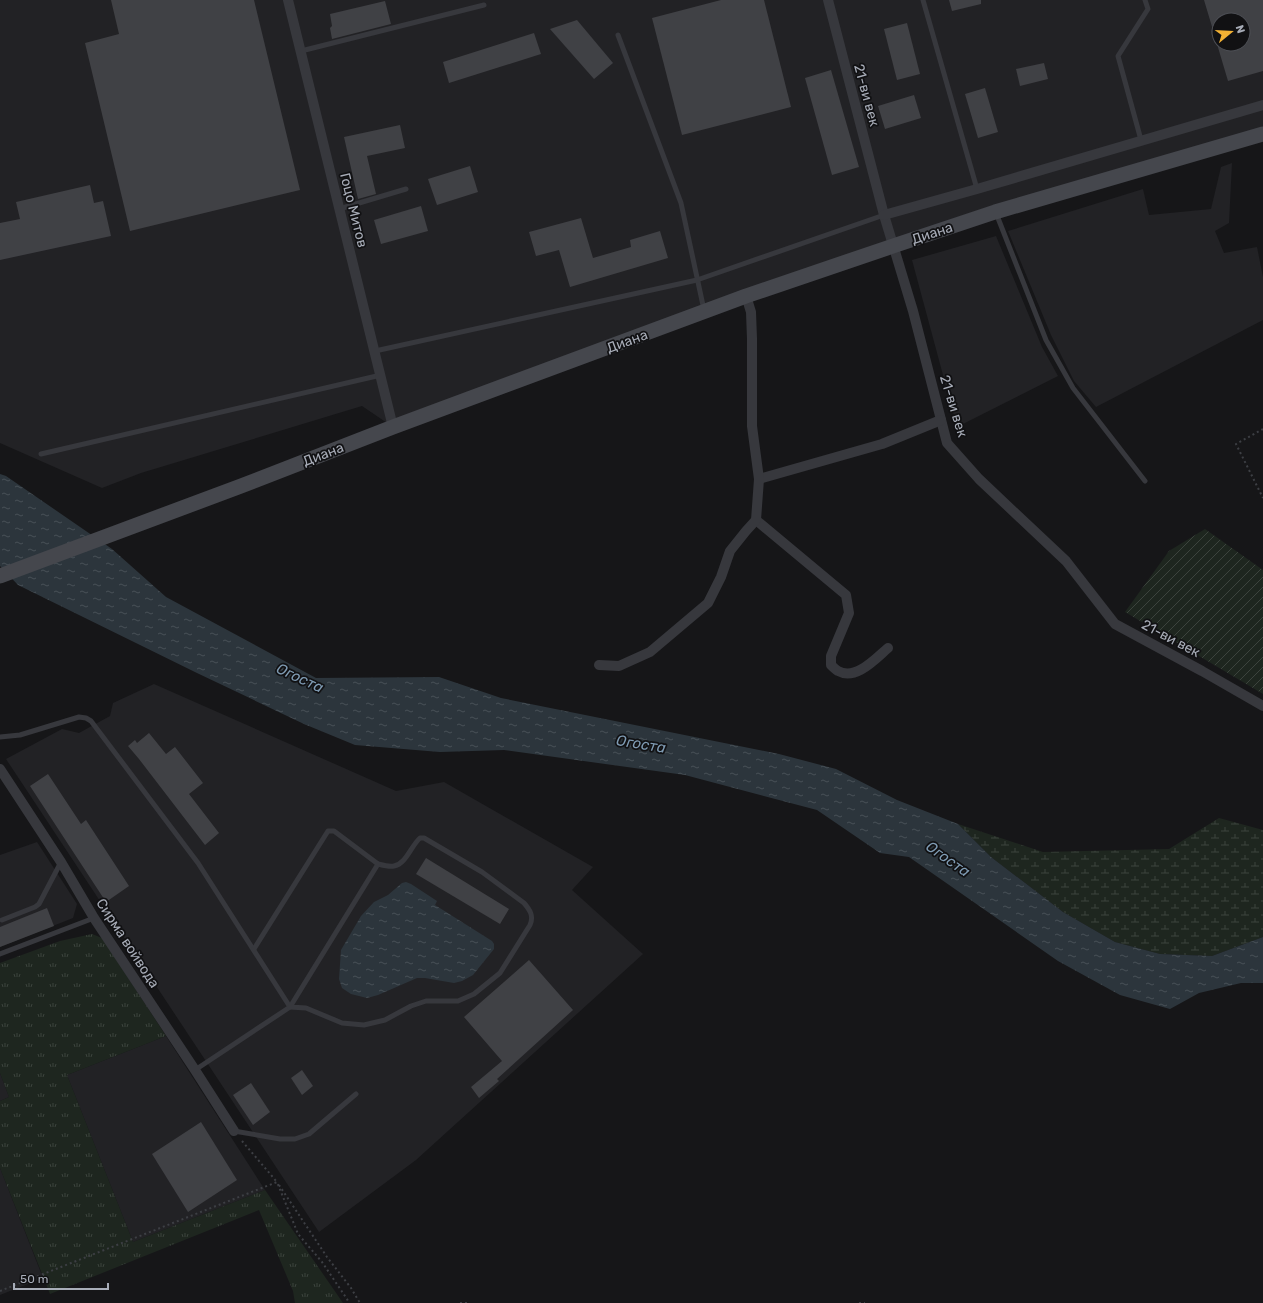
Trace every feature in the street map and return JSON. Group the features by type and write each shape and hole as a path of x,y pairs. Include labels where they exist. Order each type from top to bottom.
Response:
{"main road":[{"name":"Диана","path":"0,576 241,486 393,427 746,296 995,212 1263,134"}],"street":[{"name":"Гоцо Митов","path":"288,0 393,427"},
{"name":"21-ви век","path":"828,0 884,215 913,311 948,443 979,479 1066,561 1115,624 1263,706"},
{"name":"Диана","path":"884,215 1263,105"},
{"path":"599,666 619,666 650,652 708,603 721,577 730,551 756,520 759,479 752,426 751,312 746,296"},
{"path":"759,479 882,444 941,420"},
{"path":"756,520 846,595 849,613 831,656 831,665 838,671 848,674 857,672 888,648"},
{"name":"Сирма войвода","path":"0,769 61,862 94,918 234,1131"}],"lane":[{"path":"923,0 977,189"},
{"path":"1141,140 1118,56 1148,9 1145,0"},
{"path":"301,51 484,6"},
{"path":"618,35 681,203 704,312"},
{"path":"340,209 406,189"},
{"path":"995,212 1046,340 1073,388 1144,481"},
{"path":"374,351 697,280 884,215"},
{"path":"41,454 380,376"},
{"path":"0,737 20,735 79,717 86,718 91,721 198,863 290,1007"},
{"path":"254,949 328,831 334,831 378,864 394,866 402,862 420,838 424,838 482,872 524,903 532,914 530,925 500,973 474,994 458,1001 426,1001 411,1006 385,1020 364,1025 342,1023 306,1008 290,1007"},
{"path":"2,920 39,904 61,862"},
{"path":"195,1070 290,1007 378,864"},
{"path":"0,954 94,918"},
{"path":"234,1131 280,1139 295,1138 309,1134 356,1094"}],"path":[{"path":"1263,429 1236,444 1263,498"},
{"path":"234,1131 277,1182 360,1303"},
{"path":"0,1291 277,1182"},
{"path":"277,1182 298,1234 322,1262 347,1299 348,1303"},
{"path":"460,1303 469,1303"},
{"path":"859,1303 864,1303"}],"shaded area":[{"path":"0,0 1263,0 1263,134 995,212 393,427 362,406 141,473 102,488 0,443"},
{"path":"1232,163 1229,223 1215,231 1224,253 1257,247 1263,277 1263,320 1096,407 1074,381 1051,335 1008,231 1143,189 1149,215 1211,209 1221,167"},
{"path":"996,236 1042,347 1058,376 957,427 912,260"},
{"path":"154,684 396,791 444,782 593,867 572,890 643,954 416,1160 319,1232 6,759 62,729 79,733 110,716 113,703"},
{"path":"37,842 77,904 73,918 0,947 0,855"},
{"path":"166,1036 265,1190 133,1242 67,1075"},
{"path":"0,1073 9,1097 0,1101"},
{"path":"0,1168 43,1278 0,1295"}],"green space":[{"path":"1205,529 1263,570 1263,694 1125,612 1169,551"},
{"path":"1219,818 1263,830 1263,937 1212,956 1160,954 1115,942 1063,912 991,857 958,824 1043,852 1169,849"},
{"path":"92,934 102,938 166,1036 67,1075 133,1242 265,1190 343,1303 295,1303 293,1291 259,1210 50,1294 0,1168 0,1101 9,1097 0,1073 0,963 60,941"}],"water":[{"name":"Огоста","path":"0,474 6,476 112,549 166,597 316,678 439,677 501,698 779,754 836,769 897,800 958,824 991,857 1063,912 1115,942 1160,954 1212,956 1263,937 1263,983 1241,983 1199,993 1170,1009 1120,995 1058,961 909,857 880,853 817,810 685,775 504,750 440,752 355,745 304,724 18,585 0,566"},
{"path":"406,882 437,901 435,905 492,941 494,944 494,949 473,975 462,981 454,983 417,978 378,995 367,998 351,994 342,988 339,979 341,950 361,916 374,902 388,895 402,883"}],"building":[{"path":"111,0 254,0 300,190 130,231 85,43 119,34"},
{"path":"721,0 764,0 791,107 682,135 652,18"},
{"path":"949,0 981,0 981,4 952,11"},
{"path":"1204,0 1263,0 1263,71 1228,81 1219,52 1251,52 1251,12 1211,12 1211,23"},
{"path":"385,1 391,24 332,39 330,14"},
{"path":"577,20 613,63 594,79 550,29"},
{"path":"907,23 920,74 897,80 884,29"},
{"path":"534,33 541,54 449,83 443,62"},
{"path":"1044,63 1048,79 1020,86 1016,69"},
{"path":"831,70 859,167 832,175 805,78"},
{"path":"985,88 998,132 978,138 965,94"},
{"path":"914,95 921,118 885,129 878,106"},
{"path":"400,125 405,148 367,156 376,194 358,199 344,137"},
{"path":"470,166 478,192 437,205 428,179"},
{"path":"90,185 94,203 103,201 111,236 0,260 0,223 20,219 16,202"},
{"path":"421,206 428,231 381,244 374,220"},
{"path":"581,218 593,258 631,247 630,240 660,231 668,258 570,287 559,250 536,256 529,232"},
{"path":"149,733 166,754 175,747 203,783 189,794 219,833 205,845 128,746 135,740 137,743"},
{"path":"48,774 81,824 86,820 129,886 106,902 30,786"},
{"path":"426,858 509,909 500,924 416,874"},
{"path":"47,908 54,926 0,947 0,927"},
{"path":"529,960 573,1010 497,1079 499,1081 479,1098 471,1087 502,1061 464,1017"},
{"path":"302,1070 313,1086 302,1095 291,1078"},
{"path":"251,1083 270,1112 253,1125 233,1095"},
{"path":"201,1122 237,1180 188,1212 152,1154"}]}
